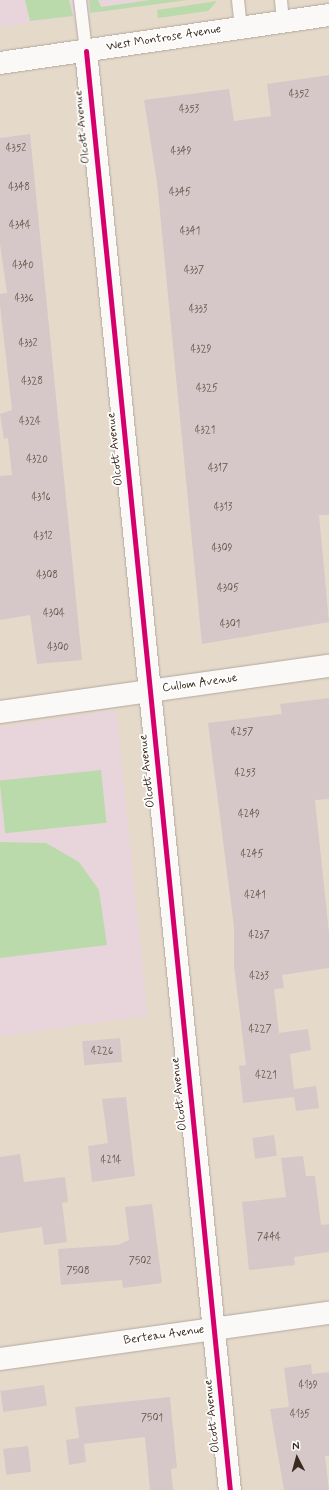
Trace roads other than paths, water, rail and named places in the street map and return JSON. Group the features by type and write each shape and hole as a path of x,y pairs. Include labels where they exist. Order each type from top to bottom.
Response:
{"street":[{"name":"West Montrose Avenue","path":"0,64 241,27 282,10 329,15"},
{"name":"Olcott Avenue","path":"86,51 230,1490"},
{"name":"Cullom Avenue","path":"0,712 329,666"},
{"name":"Berteau Avenue","path":"0,1359 329,1313"}],"lane":[{"path":"80,0 86,51"},
{"path":"238,0 241,27"}]}
